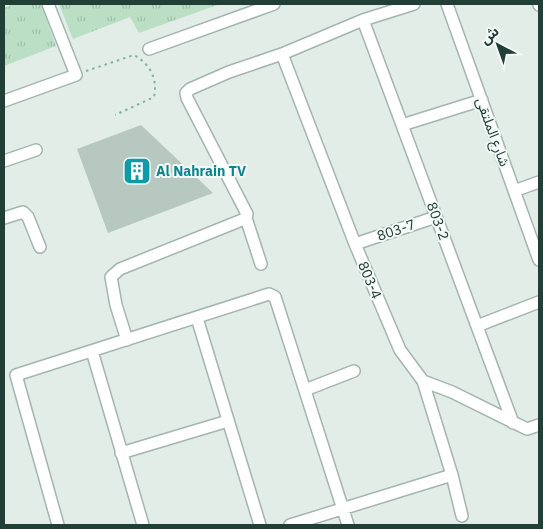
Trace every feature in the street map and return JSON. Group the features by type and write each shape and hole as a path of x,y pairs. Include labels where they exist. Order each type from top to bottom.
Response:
{"street":[{"path":"4,101 76,75 48,4"},
{"path":"149,49 274,4"},
{"path":"261,264 246,218 247,214 186,93 190,89 229,72 282,54 363,20 414,4"},
{"name":"شارع الملتقى","path":"447,4 539,260"},
{"name":"803-2","path":"363,20 513,423"},
{"name":"803-4","path":"282,54 355,244 400,350 423,381"},
{"path":"402,125 482,100"},
{"path":"4,161 36,150"},
{"path":"514,191 539,182"},
{"path":"4,218 23,212 28,217 40,247"},
{"name":"803-7","path":"355,244 436,217"},
{"path":"127,340 116,305 111,277 120,269 246,218"},
{"path":"58,525 16,376 269,294 275,297 348,525"},
{"path":"477,326 539,302"},
{"path":"197,318 260,525"},
{"path":"92,351 143,525"},
{"path":"305,390 354,371"},
{"path":"423,381 452,392 527,429 539,425"},
{"path":"423,381 452,475 462,516"},
{"path":"121,453 228,421"},
{"path":"290,525 452,475"}],"path":[{"path":"76,75 134,55 147,64 154,80 156,90 154,97 115,116"}],"green space":[{"path":"14,4 41,4 56,46 4,66 4,8"},
{"path":"59,4 220,4 139,33 130,17 73,39"}],"building":[{"name":"Al Nahrain TV","path":"141,125 213,193 108,233 77,149"}],"place":[{"name":"Al Nahrain TV","path":"137,171"}]}
